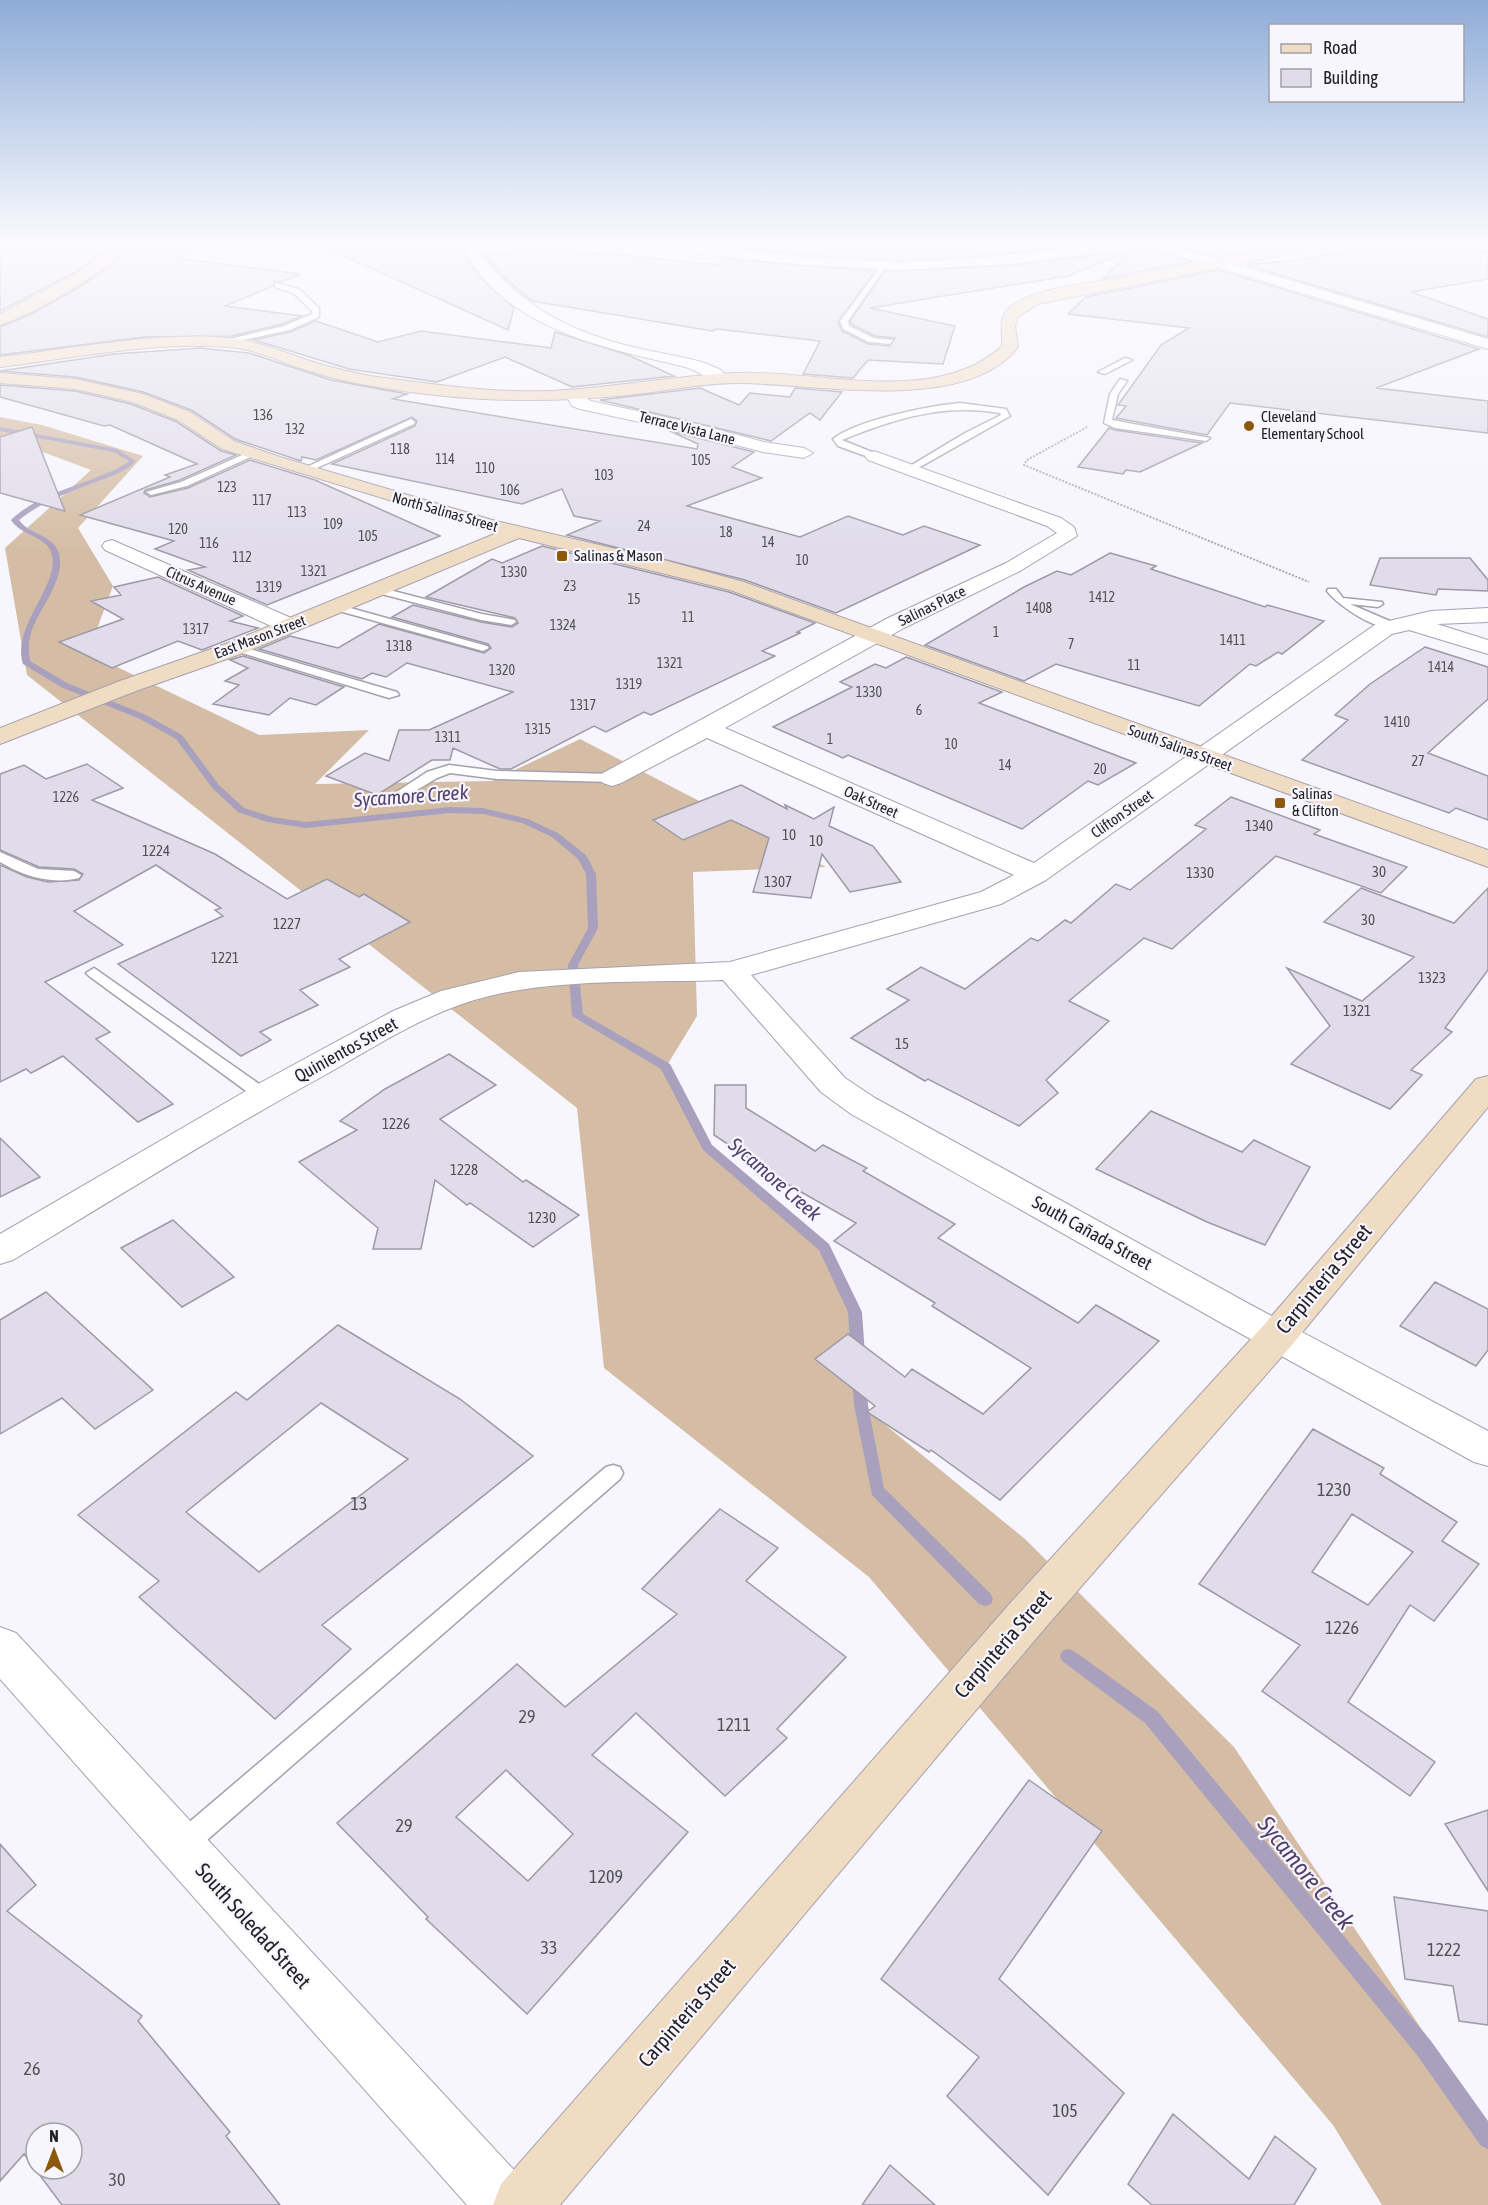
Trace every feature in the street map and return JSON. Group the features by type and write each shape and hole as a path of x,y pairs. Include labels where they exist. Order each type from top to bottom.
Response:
{"street":[{"path":"2,365 142,346"},
{"path":"252,346 319,369 389,384 477,394 574,395 721,379 774,378 900,386 949,379 987,366 1004,355 1009,346"},
{"path":"612,346 701,367 721,379"},
{"name":"North Salinas Street","path":"2,365 22,378"},
{"name":"North Salinas Street","path":"0,378 75,384 137,398 184,416 228,446 252,454 517,532 712,578 873,636"},
{"name":"Terrace Vista Lane","path":"574,395 578,402 586,405 697,429 763,447 804,453"},
{"name":"Salinas Place","path":"612,778 706,729 873,636 1013,567 1066,536 1067,531 1054,522 874,456"},
{"name":"East Mason Street","path":"0,737 128,686 236,648 517,532"},
{"name":"Citrus Avenue","path":"112,546 290,626"},
{"name":"Clifton Street","path":"731,970 991,898 1036,874 1400,623 1488,615"},
{"path":"1400,623 1488,647"},
{"name":"South Salinas Street","path":"873,636 1488,859"},
{"name":"Oak Street","path":"706,729 1036,874"},
{"name":"Quinientos Street","path":"0,1251 263,1095 404,1018 452,997 519,981 731,970"},
{"name":"South Cañada Street","path":"731,970 833,1085 863,1106 1277,1336 1488,1450"},
{"name":"Carpinteria Street","path":"522,2205 1029,1614 1277,1336 1488,1086"},
{"name":"South Soledad Street","path":"0,1647 506,2205"}],"lane":[{"path":"1102,372 1128,360"},
{"path":"1123,381 1114,394 1107,421 1115,425 1206,438"},
{"path":"874,456 841,444 837,439 895,415 925,408 962,404 1003,411 1006,416 1001,421 968,435 910,469"},
{"path":"305,470 411,422"},
{"path":"151,492 184,484 252,454"},
{"path":"378,590 481,617 511,622"},
{"path":"1334,595 1378,604"},
{"path":"1334,595 1348,607 1400,623"},
{"path":"336,607 483,648"},
{"path":"236,648 393,695"},
{"path":"395,797 432,775 449,769 497,775 612,778"},
{"path":"0,856 37,875 55,877 74,875"},
{"path":"94,973 263,1095"},
{"path":"181,1846 613,1473"}],"path":[{"path":"1107,421 1097,421 1027,460 1024,465 1334,595"}],"shaded area":[{"path":"0,417 42,425 143,456 78,528 113,586 88,653 259,735 369,730 315,784 492,781 580,739 826,867 693,872 697,1016 666,1067 707,1147 824,1247 855,1312 861,1405 1025,1539 1234,1747 1488,2129 1488,2205 1382,2205 1333,2125 869,1577 604,1368 577,1108 27,675 5,548 91,470 0,436"}],"building":[{"path":"0,346 73,346 0,355"},
{"path":"273,346 535,346 551,348 552,346 599,346 628,355 674,376 572,387 505,357 437,382 349,369"},
{"path":"817,346 949,346 943,364 868,360 853,378 803,374"},
{"path":"1160,346 1469,346 1479,349 1376,388 1488,401 1488,433 1230,403 1207,435 1116,418 1126,406 1118,405"},
{"path":"200,348 249,353 331,380 407,394 393,399 697,449 698,444 670,431 754,452 732,467 762,478 687,506 800,537 848,516 903,535 924,526 980,545 836,613 745,580 567,535 600,521 574,516 562,489 522,504 332,464 415,426 417,421 412,417 316,460 302,457 301,461 235,439 191,410 143,392 75,377 0,371 114,354"},
{"path":"0,385 75,391 131,404 177,422 221,451 236,455 180,480 145,490 144,493 150,497 188,488 250,460 315,480 440,536 267,605 188,570 205,567 155,549 174,541 80,515 170,477 165,475 197,464 110,425 104,426 0,397"},
{"path":"700,388 739,405 750,393 790,397 795,388 842,392 820,420 810,413 771,441 600,400"},
{"path":"32,427 65,511 0,493 0,437"},
{"path":"1109,428 1202,443 1140,472 1126,470 1123,474 1078,467"},
{"path":"542,546 729,592 815,623 797,632 800,633 762,651 775,656 651,715 644,712 606,732 594,726 511,769 500,769 453,748 450,760 432,760 377,795 326,776 365,753 389,761 399,730 429,730 513,692 407,663 386,677 372,673 362,679 259,649 290,636 338,648 379,624 484,653 491,648 488,644 392,617 413,605 481,622 512,627 518,623 515,618 426,597 492,559 502,563"},
{"path":"1110,553 1156,566 1151,569 1265,607 1267,605 1324,621 1282,654 1278,652 1256,666 1250,664 1199,706 1056,664 1024,681 925,645 1024,587 1057,571 1071,575"},
{"path":"1380,558 1470,558 1488,580 1488,591 1438,589 1436,595 1370,585"},
{"path":"158,577 243,616 230,621 258,628 202,650 178,641 112,668 59,642 123,619 91,601 121,595 114,587"},
{"path":"1425,647 1488,667 1488,699 1428,753 1488,776 1488,820 1456,808 1449,813 1302,760 1348,720 1335,715 1370,684"},
{"path":"243,656 344,687 316,705 290,698 269,715 213,704 239,685 225,681 248,668 230,660"},
{"path":"906,657 1002,692 979,703 1136,763 1098,785 1088,781 1022,829 848,755 843,758 773,727 852,687 840,682 875,664 886,668"},
{"path":"87,764 123,788 92,800 215,854 287,899 327,879 359,897 364,894 410,922 339,959 350,967 300,990 318,1005 260,1032 271,1040 241,1056 118,964 223,916 215,910 221,908 156,865 74,911 123,945 45,982 110,1032 96,1039 173,1104 138,1122 63,1056 31,1073 26,1069 0,1082 0,865 27,877 48,882 79,880 83,874 74,869 39,867 0,850 0,774 24,765 46,779"},
{"path":"741,785 787,809 785,805 814,819 834,807 829,826 873,846 901,882 850,892 822,854 811,898 753,892 769,838 731,820 683,840 653,820"},
{"path":"1231,797 1320,830 1314,834 1407,867 1381,893 1276,856 1172,949 1144,938 1069,1001 1109,1021 1046,1080 1058,1093 1019,1126 928,1079 925,1081 851,1038 909,1000 887,989 921,967 965,989 1031,938 1038,941 1065,920 1071,923 1116,884 1130,890 1206,829 1195,825"},
{"path":"1361,888 1454,923 1488,888 1488,970 1445,1028 1452,1032 1411,1070 1422,1075 1390,1109 1291,1064 1330,1026 1287,968 1362,1001 1414,957 1324,922"},
{"path":"449,1054 496,1085 440,1119 523,1182 526,1180 579,1215 533,1247 470,1203 467,1205 435,1180 421,1249 373,1249 378,1228 299,1162 357,1130 340,1121 385,1089"},
{"path":"715,1085 746,1085 746,1108 815,1151 823,1145 867,1168 863,1171 955,1224 938,1238 1078,1323 1096,1305 1159,1341 1000,1500 931,1450 929,1452 867,1412 875,1406 815,1359 848,1334 905,1377 912,1369 983,1414 1031,1368 932,1306 935,1303 834,1241 856,1223 780,1180 714,1135"},
{"path":"1151,1111 1242,1152 1254,1140 1310,1167 1265,1245 1207,1222 1096,1169"},
{"path":"0,1138 40,1177 0,1197"},
{"path":"173,1220 234,1277 182,1307 121,1248"},
{"path":"1435,1282 1488,1309 1488,1350 1476,1366 1400,1326"},
{"path":"46,1292 153,1390 95,1429 62,1398 0,1434 0,1320"},
{"path":"338,1325 460,1399 533,1456 322,1625 351,1649 275,1719 139,1597 159,1581 78,1515 236,1392 247,1400","holes":["321,1403 408,1459 259,1572 186,1512"]},
{"path":"1313,1429 1384,1468 1380,1474 1457,1522 1442,1541 1479,1564 1434,1621 1410,1605 1348,1702 1435,1762 1410,1796 1262,1691 1300,1645 1199,1584","holes":["1352,1514 1413,1552 1368,1605 1312,1572"]},
{"path":"720,1509 778,1548 746,1581 846,1657 777,1729 787,1738 725,1796 636,1713 592,1755 688,1832 527,2014 426,1919 428,1917 337,1823 517,1664 565,1707 677,1614 642,1589","holes":["506,1770 573,1834 528,1881 456,1817"]},
{"path":"1029,1780 1102,1831 999,1979 1124,2093 1048,2195 947,2096 979,2057 881,1979"},
{"path":"1488,1810 1488,1891 1445,1824"},
{"path":"0,1844 36,1885 7,1911 142,2016 138,2021 230,2132 226,2136 280,2205 62,2205 44,2181 84,2181 84,2121 24,2121 24,2154 0,2181"},
{"path":"1394,1897 1488,1911 1488,2025 1459,2021 1453,1986 1405,1979"},
{"path":"1173,2114 1249,2179 1275,2136 1316,2169 1294,2205 1152,2205 1128,2184"},
{"path":"890,2165 935,2205 862,2205"}],"waterway":[{"name":"Sycamore Creek","path":"0,429 115,450 133,461 115,472 61,493 15,520 24,530 48,543 55,554 56,567 53,580 27,632 24,647 26,662 64,685 143,717 179,737 216,787 241,810 270,820 306,825 450,810 483,811 525,821 555,835 582,857 591,874 593,928 573,965 578,1016 666,1067 707,1147 824,1247 855,1312 858,1355"},
{"name":"Sycamore Creek","path":"859,1378 861,1405 877,1491 985,1599"},
{"name":"Sycamore Creek","path":"1068,1656 1151,1717 1424,2048 1488,2139"}],"place":[{"name":"Cleveland Elementary School","path":"1249,426"},
{"name":"Salinas & Mason","path":"562,556"},
{"name":"Salinas & Clifton","path":"1280,803"}]}
